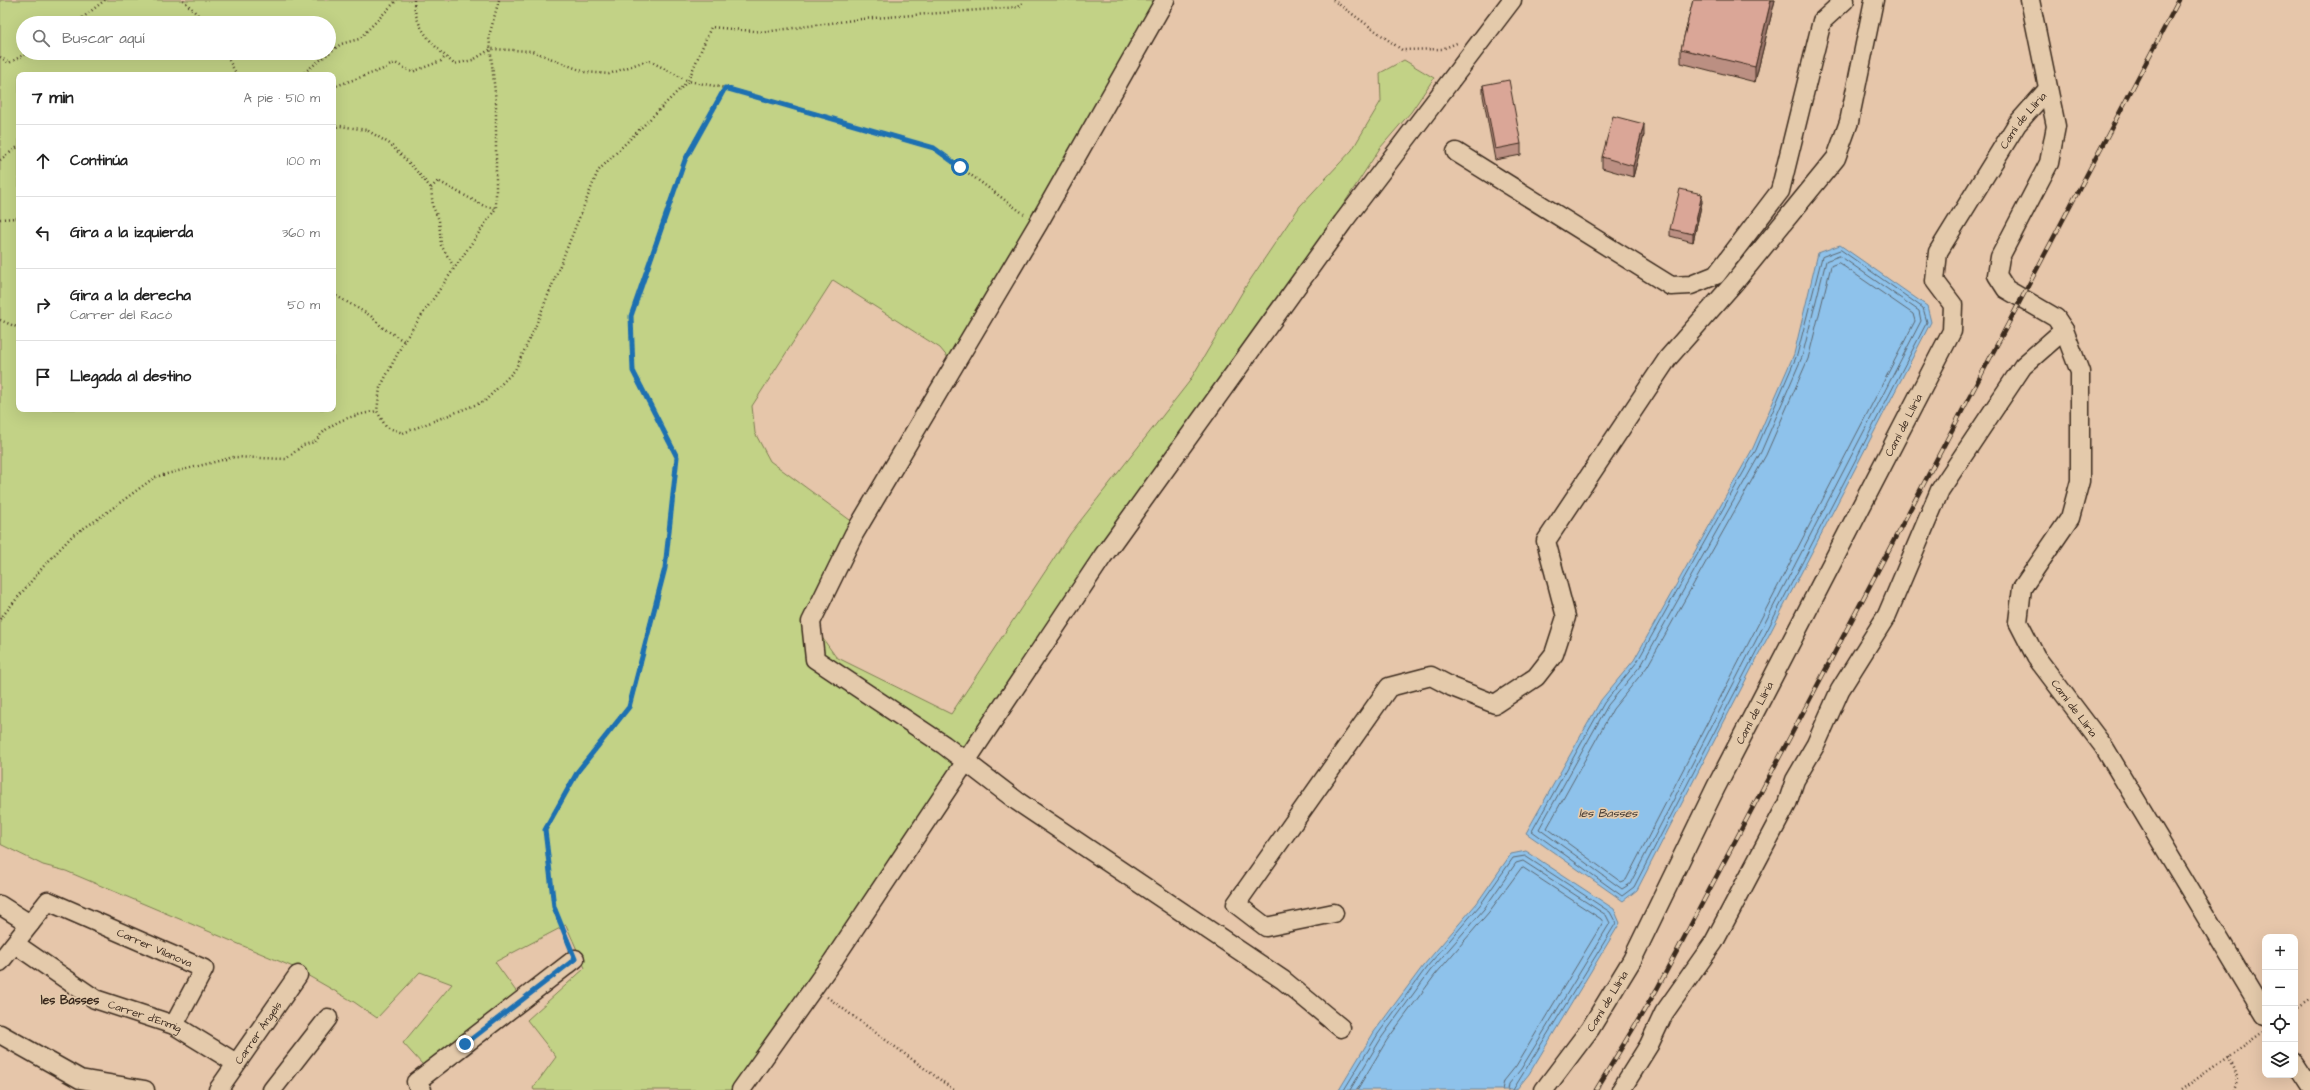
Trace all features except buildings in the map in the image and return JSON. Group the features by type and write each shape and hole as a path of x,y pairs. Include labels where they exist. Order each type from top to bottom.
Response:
{"street":[{"path":"1165,0 1038,224 854,534 811,622 815,659 964,760 1017,801 1284,980 1341,1028"},
{"path":"740,1090 814,988 964,760 1103,556 1343,222 1512,0"},
{"path":"1456,152 1671,286 1692,285 1716,275 1780,191 1822,22 1844,0"},
{"path":"1334,913 1266,927 1236,904 1389,687 1431,676 1452,687 1495,704 1536,677 1554,654 1566,617 1546,541 1668,358 1734,283 1836,158 1849,122 1874,0"},
{"path":"2030,0 2048,88"},
{"name":"Camí de Llíria","path":"2048,88 2056,126 2049,163 2000,257 1997,275 2006,289 2056,318 2064,330 2080,372 2080,481 2070,518 2022,588 2018,622 2036,657 2104,747 2262,1010"},
{"name":"Camí de Llíria","path":"1544,1090 1590,1029 1632,960 1716,788 1952,331 1953,305 1935,281 1938,252 2017,124 2048,88"},
{"path":"1621,1090 1649,1045 1664,1013 1714,942 1784,811 1795,780 1816,744 1840,690 1887,616 1940,490 2023,366 2064,330"},
{"name":"Carrer Vilanova","path":"30,924 48,901 204,969 174,1025"},
{"path":"0,905 30,924 0,962"},
{"name":"Carrer d'Enmig","path":"15,944 95,998 174,1025 236,1062"},
{"path":"422,1090 416,1082 575,959"},
{"name":"Carrer Àngels","path":"218,1090 236,1062 298,975"},
{"path":"272,1090 328,1018"},
{"path":"0,1034 80,1079 145,1090"},
{"path":"2298,1068 2310,1086"}],"path":[{"path":"85,16 105,0"},
{"path":"183,0 199,16"},
{"path":"336,48 341,44 359,39 397,0"},
{"path":"414,0 414,15 428,38 454,64 473,60 491,49 532,50 586,72 609,74 648,60 688,81 725,88 934,148 1038,224"},
{"path":"499,0 489,36 496,102 496,208 404,341 380,388 377,411 386,427 403,433 485,401 515,370 534,330 598,171 688,81 711,27 764,32 861,19 1019,7 1024,0"},
{"path":"1333,0 1402,50 1442,49 1463,40"},
{"path":"336,86 381,70 395,63 412,72 441,61 445,56"},
{"path":"0,57 9,63 16,59"},
{"path":"230,60 236,72"},
{"path":"304,72 320,60"},
{"path":"575,959 554,907 545,830 578,771 629,707 665,568 677,457 633,371 631,316 685,160 725,88"},
{"path":"336,127 340,126 367,130 390,144 431,188 433,207 439,220 441,245 454,268"},
{"path":"0,160 16,148"},
{"path":"431,188 438,180 484,206 496,208"},
{"path":"0,219 16,218"},
{"path":"336,296 371,316 383,328 404,341"},
{"path":"0,320 16,327"},
{"path":"0,620 43,567 73,534 95,521 155,477 234,457 286,459 303,444 315,442 321,433 332,424 345,418 377,411"},
{"path":"814,988 954,1090"},
{"path":"2298,1008 2310,1000"},
{"path":"2181,1090 2261,1033"},
{"path":"2228,1056 2235,1068 2238,1078 2233,1090"}],"green space":[{"path":"0,0 1165,0 954,365 940,348 833,280 752,406 755,433 770,461 854,523 811,622 836,657 951,714 1070,534 1189,382 1246,286 1300,206 1352,150 1381,101 1380,73 1404,60 1434,78 1411,112 1380,148 1334,219 741,1090 534,1090 533,1088 556,1057 527,1020 585,968 566,925 495,962 518,994 423,1065 403,1043 452,984 420,972 377,1018 354,1002 293,967 66,871 43,865 0,844"}],"water":[{"name":"les Basses","path":"1840,245 1927,306 1931,322 1637,890 1623,901 1526,833 1601,700 1634,660 1753,448 1794,354 1818,253"},
{"path":"1526,851 1614,909 1620,923 1529,1074 1516,1090 1339,1090 1374,1032 1423,966 1477,903 1511,854"}],"railway":[{"path":"1596,1090 1657,989 2179,0"}],"district":[{"name":"les Basses","path":"70,1000"}],"route":[{"path":"465,1044 575,959 554,907 545,830 578,771 629,707 665,568 677,457 633,371 631,316 685,160 708,117 725,88 934,148 960,167"}]}
